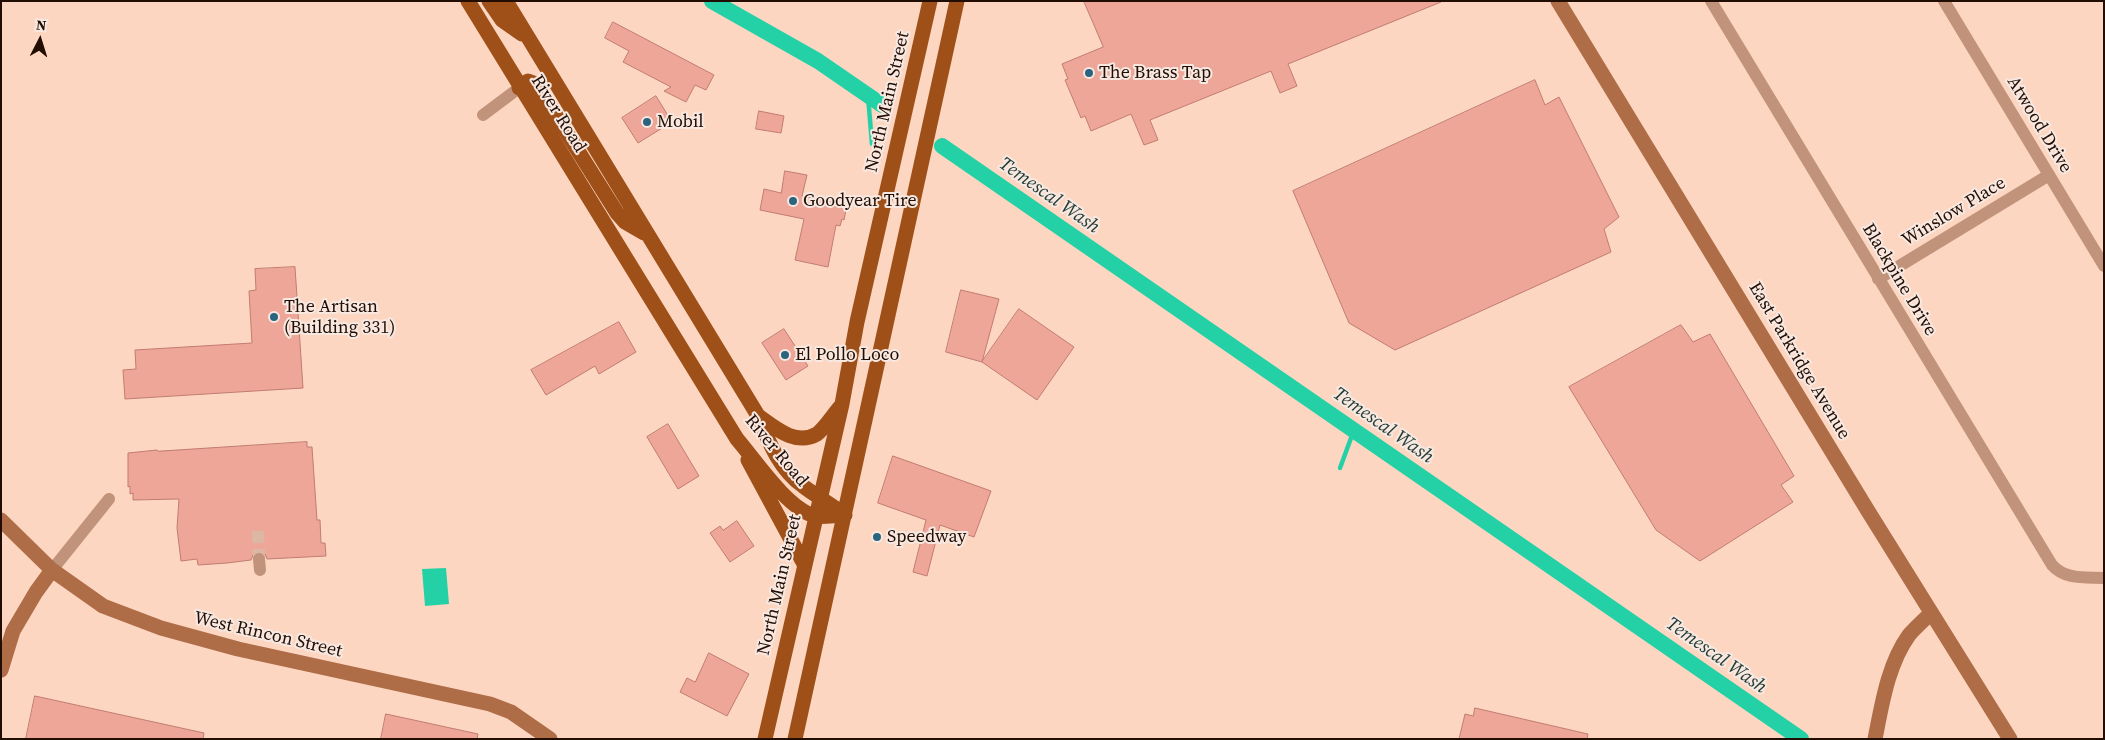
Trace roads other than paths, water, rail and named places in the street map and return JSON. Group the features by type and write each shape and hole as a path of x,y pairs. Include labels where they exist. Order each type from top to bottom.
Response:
{"main road":[{"name":"River Road","path":"468,1 519,88 737,439 785,495 815,516"},
{"path":"489,1 502,20 526,36"},
{"name":"River Road","path":"506,1 757,414 772,449 790,475 845,515"},
{"name":"North Main Street","path":"765,739 842,404 889,180 930,1"},
{"path":"795,739 957,1"},
{"name":"East Parkridge Avenue","path":"1558,1 1931,613 2010,739"},
{"path":"519,88 528,81 536,84 617,212 625,222 646,234"},
{"path":"757,414 786,435 800,438 817,434 842,404"},
{"path":"737,439 804,564"},
{"path":"815,516 845,515"},
{"name":"West Rincon Street","path":"1,520 52,570 103,606 160,628 238,649 490,704 511,712 550,739"},
{"path":"1,670 13,631 36,592 52,570"},
{"path":"1876,734 1891,672 1898,653 1910,635 1931,613"}],"street":[{"name":"Blackpine Drive","path":"1711,1 2050,560 2062,573 2075,577 2104,578"},
{"name":"Atwood Drive","path":"1944,1 2104,266"},
{"path":"482,115 519,88"},
{"name":"Winslow Place","path":"1878,279 2049,175"},
{"path":"52,570 109,499"}],"waterway":[{"name":"Temescal Wash","path":"712,1 818,61 882,105"},
{"path":"868,96 872,144"},
{"name":"Temescal Wash","path":"942,146 1801,739"},
{"path":"1340,468 1354,430"}],"tunnel":[{"path":"258,531 259,559"}],"place":[{"name":"The Brass Tap","path":"1089,73"},
{"name":"Mobil","path":"647,122"},
{"name":"Goodyear Tire","path":"793,201"},
{"name":"The Artisan (Building 331)","path":"274,317"},
{"name":"El Pollo Loco","path":"785,355"},
{"name":"Speedway","path":"877,537"}]}
